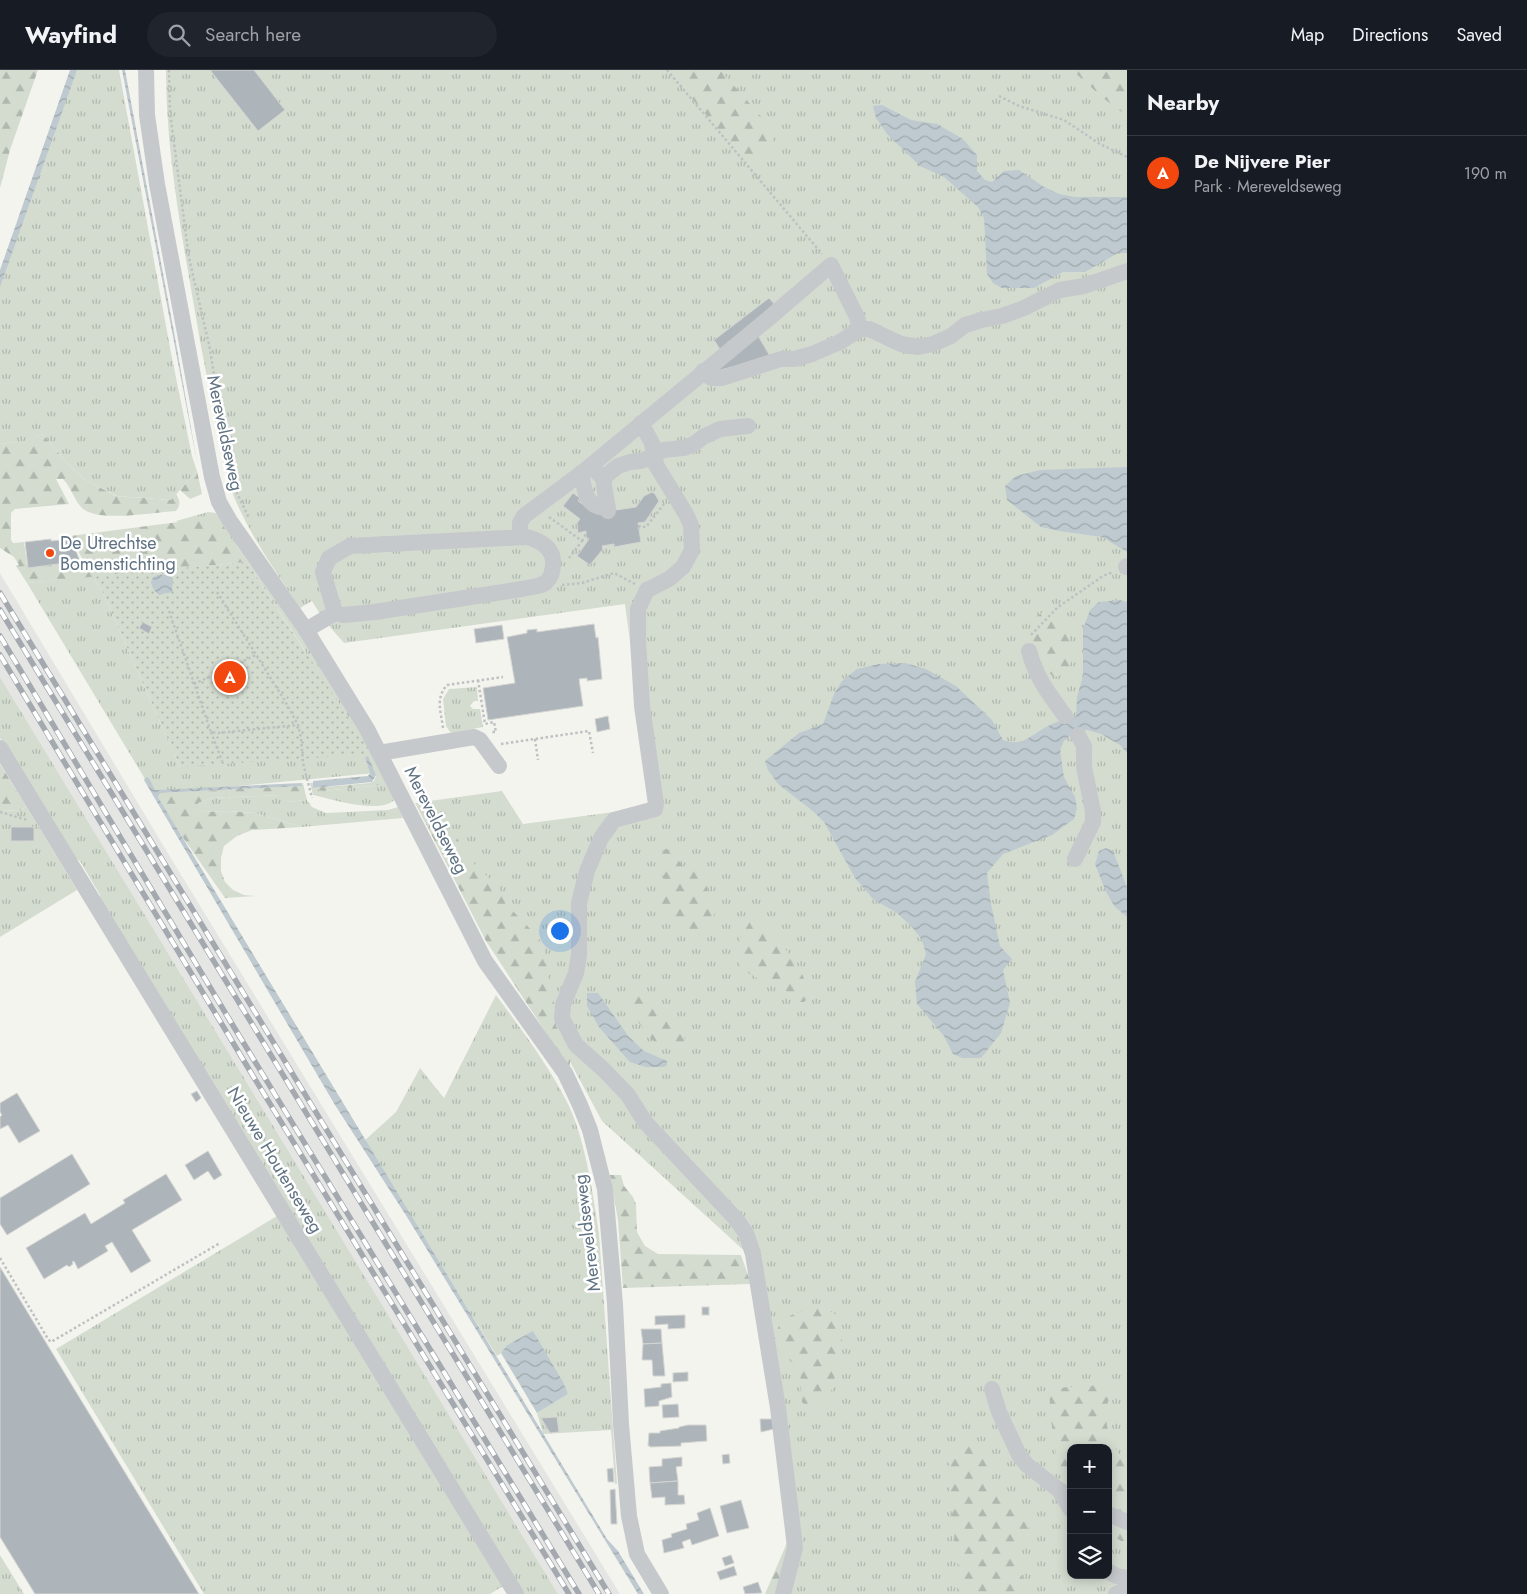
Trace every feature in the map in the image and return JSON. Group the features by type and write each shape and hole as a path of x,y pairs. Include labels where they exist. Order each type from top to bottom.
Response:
{"street":[{"name":"Mereveldseweg","path":"146,70 147,115 157,184 213,484 219,502 230,522 306,630 366,729 485,961 565,1073 590,1130 605,1189 608,1211 621,1424 629,1516 637,1554 661,1594"},
{"path":"520,537 520,523 524,516 586,469 831,265 857,317 860,329"},
{"path":"703,371 711,378 722,378 782,359 794,359 812,354 840,342 860,329 869,329 901,344 918,347 933,344 951,336 965,325 1002,316 1024,308 1060,290 1084,286 1127,271"},
{"path":"641,423 652,443 653,457 660,474 691,525 692,550 683,567 669,579 647,590 638,609 642,706 656,804 655,809 614,820 601,838 587,872 579,903 579,955 576,973 563,1005 562,1018 576,1044 628,1096 645,1122 736,1219 746,1233 753,1254 776,1399 793,1530 794,1548 783,1594"},
{"path":"603,478 618,466 653,457 663,450 684,448 720,429 748,426"},
{"path":"586,469 603,478"},
{"path":"586,469 586,498 593,504 608,510 603,478"},
{"path":"306,630 335,613 343,615 375,612 522,589 548,579 554,558 547,547 539,540 527,537 350,546 329,558 323,572 335,613"},
{"path":"1029,651 1034,669 1044,688 1065,716"},
{"path":"1075,859 1093,822 1093,810 1084,767 1084,746 1078,735"},
{"path":"379,753 474,737 479,739 499,766"},
{"name":"Nieuwe Houtenseweg","path":"0,748 516,1594"},
{"path":"992,1389 1006,1429 1019,1455 1027,1466 1065,1491"},
{"path":"1112,1516 1127,1522"},
{"path":"1112,1574 1127,1578"},
{"path":"1116,1594 1127,1588"}],"path":[{"path":"169,70 170,112 188,248 210,349 216,388 218,422"},
{"path":"667,70 831,265"},
{"path":"1000,96 1019,106 1064,120 1100,144 1127,157"},
{"path":"222,440 230,479 252,524"},
{"path":"638,526 646,527 665,503"},
{"path":"535,507 582,541"},
{"path":"548,579 561,569 586,534"},
{"path":"1029,651 1028,639 1058,607 1103,576 1126,566"},
{"path":"548,579 568,585 582,583 614,573 647,590"},
{"path":"217,592 285,701 298,726 303,763 312,798"},
{"path":"168,611 222,761"},
{"path":"194,684 256,655"},
{"path":"443,726 439,700 447,685 503,677"},
{"path":"478,680 485,724 494,722 498,745 589,731 593,753"},
{"path":"211,732 298,726"},
{"path":"479,739 486,733 496,732"},
{"path":"535,739 538,760"},
{"path":"0,812 30,821 43,818"},
{"path":"0,1258 48,1340 51,1342 220,1244"}],"shaded area":[{"path":"0,573 169,855 620,1594 558,1594 0,677"}],"green space":[{"path":"0,70 38,70 10,150 0,188"},
{"path":"74,70 119,70 171,353 192,456 197,471 171,500 117,496 97,486 84,479 67,463 43,434 27,441 0,444 0,280"},
{"path":"166,70 1127,70 1127,1594 775,1594 790,1553 751,1257 602,1121 548,1021 435,830 430,832 415,803 502,791 523,824 652,807 625,604 344,643 323,619 312,601 300,608 248,526 234,497 226,472 200,341 183,240 169,138"},
{"path":"668,70 720,70 774,131 773,142 769,150 753,161 742,157"},
{"path":"1072,70 1121,70 1127,75 1127,116 1103,98"},
{"path":"43,434 67,463 84,479 116,496 171,500 176,494 179,505 176,511 127,516 100,515 82,508 63,479 56,479 69,504 15,509 11,513 11,540 13,543 24,542 27,565 83,560 70,536 217,517 247,562 27,583 16,566 19,565 14,557 0,548 0,444 26,441"},
{"path":"197,471 202,494 190,499 180,490"},
{"path":"208,512 216,513 355,715 396,798 389,803 380,806 356,805 313,795 310,783 313,783 314,788 323,791 381,785 381,781 375,773 154,794 27,583 92,576 102,591 180,767 306,652 237,547 176,521"},
{"path":"247,562 372,754 180,767 102,591 92,576"},
{"path":"1043,612 1054,612 1062,619 1069,633 1072,660 1067,673 1055,677 1042,664 1036,653 1031,635 1033,619"},
{"path":"0,677 558,1594 522,1594 101,903 100,895 80,861 73,857 0,738"},
{"path":"477,687 478,701 474,701 470,706 473,709 480,709 483,727 451,733 446,726 443,699 449,689"},
{"path":"0,764 26,806 22,810 0,811"},
{"path":"376,776 381,781 381,785 323,791 313,788 370,783 374,781"},
{"path":"301,783 303,783 307,800 288,802 280,795 212,798 198,803 198,809 204,812 255,813 302,827 252,830 237,836 224,846 221,858 221,871 225,882 233,890 244,895 256,896 225,898 177,829 158,797 159,793 301,786"},
{"path":"281,795 288,802 307,800 312,807 326,813 388,810 398,807 403,818 302,827 255,813 204,812 198,809 198,803 212,798"},
{"path":"26,806 77,890 0,937 0,811 22,810"},
{"path":"442,827 451,829 481,874 486,875 498,887 510,908 539,938 546,955 556,1026 564,1040 578,1052 571,1057 569,1068 486,941 430,832"},
{"path":"666,849 670,850 683,866 704,873 708,894 716,912 706,926 698,931 685,930 678,927 671,923 657,908 665,884 658,856 660,852"},
{"path":"754,915 760,918 798,966 807,987 808,998 804,1002 800,1002 780,986 764,982 739,966 737,943"},
{"path":"639,994 662,1017 683,1031 686,1045 663,1046 651,1039 626,1006 626,996"},
{"path":"496,995 559,1086 573,1114 583,1148 599,1234 617,1484 615,1484 611,1430 543,1434 537,1413 568,1394 533,1332 507,1345 497,1356 364,1141 396,1112 420,1068 444,1098"},
{"path":"610,1175 621,1175 624,1186 633,1197 636,1204 637,1232 645,1246 658,1254 741,1255 751,1284 623,1288 618,1220"},
{"path":"277,1216 505,1585 490,1594 204,1594 56,1349"},
{"path":"823,1308 835,1314 841,1324 842,1343 836,1356 834,1386 823,1403 816,1407 806,1407 802,1402 800,1369 779,1351 776,1346 776,1338 778,1329 787,1318 801,1311"},
{"path":"1117,1384 1108,1402 1106,1418 1113,1443 1127,1464 1127,1541 1121,1541 1112,1535 1112,1444 1067,1444 1067,1496 1057,1458 1049,1407 1049,1397 1055,1388"},
{"path":"972,1438 989,1461 991,1474 997,1485 1028,1524 1032,1525 1023,1536 1019,1552 1020,1566 1027,1594 957,1594 958,1568 947,1471 956,1452"},
{"path":"792,1531 780,1594 765,1594"},
{"path":"0,1555 24,1594 0,1594"}],"water":[{"path":"70,70 77,70 0,287 0,270"},
{"path":"122,70 125,70 198,467"},
{"path":"882,105 911,120 937,124 963,139 977,155 977,171 985,180 992,182 1004,171 1019,170 1044,187 1059,194 1075,197 1127,197 1127,253 1118,253 1085,272 1063,272 1034,288 1002,288 993,283 987,274 984,218 978,207 944,177 920,166 887,134 876,118 873,106"},
{"path":"1127,467 1127,552 1102,537 1041,527 1007,500 1005,486 1016,476 1040,470"},
{"path":"156,575 168,575 173,579 172,592 159,595 153,589 151,583 153,578"},
{"path":"1119,600 1127,602 1127,753 1120,745 1101,734 1087,730 1073,733 1064,741 1060,750 1064,777 1075,797 1077,808 1074,819 1052,835 1003,854 987,873 1000,946 1012,959 1003,970 1010,1003 1001,1033 981,1058 962,1058 953,1054 944,1036 917,1004 915,982 926,954 922,940 897,913 873,899 855,878 824,822 778,784 768,770 765,761 799,733 823,724 834,694 842,681 857,669 879,664 905,663 926,669 956,686 992,720 1003,740 1015,742 1026,740 1049,725 1076,716 1077,697 1083,676 1083,629 1090,610 1099,602"},
{"path":"368,756 376,775 372,782 313,788 313,781 368,776 370,773 365,757"},
{"path":"146,777 149,778 155,790 301,783 302,786 160,793 158,797 607,1539 618,1551 644,1594 638,1594 407,1217 335,1105 144,780"},
{"path":"1106,848 1113,851 1127,887 1127,917 1115,907 1106,892 1095,864 1099,851"},
{"path":"587,993 598,993 629,1037 644,1051 667,1061 667,1065 664,1067 646,1067 630,1062 599,1027 587,1006"},
{"path":"533,1331 568,1394 537,1413 501,1353 507,1345"}],"building":[{"path":"210,70 254,70 285,110 258,131"},
{"path":"769,298 776,306 721,351 714,340"},
{"path":"757,334 770,356 714,372"},
{"path":"652,492 659,501 645,522 638,523 641,542 614,547 614,544 602,546 603,549 590,565 577,556 589,539 586,537 586,531 578,533 577,523 580,519 563,506 573,493 580,498 578,501 596,513 636,507 644,496"},
{"path":"51,539 51,541 71,539 80,561 28,568 25,542"},
{"path":"143,622 152,627 149,634 139,628"},
{"path":"594,624 596,638 598,637 602,679 587,681 587,678 579,679 583,706 488,720 483,688 515,683 507,637 527,633 527,630 537,629 537,632"},
{"path":"502,625 504,639 476,643 474,629"},
{"path":"608,716 610,729 597,732 595,719"},
{"path":"11,827 34,827 34,841 11,841"},
{"path":"197,1091 201,1098 196,1102 191,1094"},
{"path":"17,1093 40,1131 19,1143 8,1125 0,1129 0,1117 2,1115 0,1103"},
{"path":"208,1151 222,1175 214,1180 208,1171 194,1180 185,1165"},
{"path":"72,1154 90,1184 7,1235 0,1224 0,1198"},
{"path":"166,1174 182,1200 132,1230 151,1261 131,1273 112,1242 105,1246 108,1251 78,1269 74,1261 69,1267 67,1265 44,1279 26,1248 85,1213 91,1224 125,1203 123,1200"},
{"path":"0,1267 199,1594 35,1594 0,1537"},
{"path":"702,1307 709,1307 709,1315 702,1315"},
{"path":"685,1315 685,1328 668,1329 668,1324 655,1325 655,1316"},
{"path":"641,1329 661,1329 662,1343 643,1344"},
{"path":"662,1343 665,1376 653,1376 652,1360 642,1360 643,1344"},
{"path":"688,1372 688,1381 673,1382 673,1373"},
{"path":"671,1383 672,1397 659,1401 659,1406 645,1407 644,1389 661,1387 661,1384"},
{"path":"678,1404 679,1417 663,1418 662,1405"},
{"path":"557,1417 559,1432 550,1433 541,1418"},
{"path":"760,1419 773,1419 774,1429 761,1432"},
{"path":"688,1425 706,1425 707,1441 681,1443 681,1446 648,1446 649,1433 660,1433 660,1431"},
{"path":"729,1454 730,1463 723,1464 722,1455"},
{"path":"682,1457 682,1466 676,1467 678,1481 650,1483 649,1467 662,1466 662,1459"},
{"path":"613,1468 614,1482 608,1482 607,1469"},
{"path":"678,1481 678,1495 684,1495 685,1504 665,1505 665,1497 652,1498 650,1483"},
{"path":"615,1489 617,1524 611,1524 610,1490"},
{"path":"741,1500 749,1528 727,1533 720,1506"},
{"path":"710,1508 719,1536 692,1545 690,1539 682,1542 684,1548 664,1553 662,1540 672,1537 671,1534 687,1529 686,1524 699,1520 697,1513"},
{"path":"731,1555 734,1563 725,1566 722,1558"},
{"path":"734,1566 737,1575 720,1580 717,1572"},
{"path":"758,1582 762,1593 745,1594 743,1587"}],"railway":[{"path":"0,593 609,1594"},
{"path":"0,610 599,1594"},
{"path":"0,636 229,1019 579,1594"},
{"path":"0,655 250,1071 569,1594"}],"place":[{"name":"De Utrechtse Bomenstichting","path":"50,553"},
{"name":"De Nijvere Pier","path":"230,677"}]}
